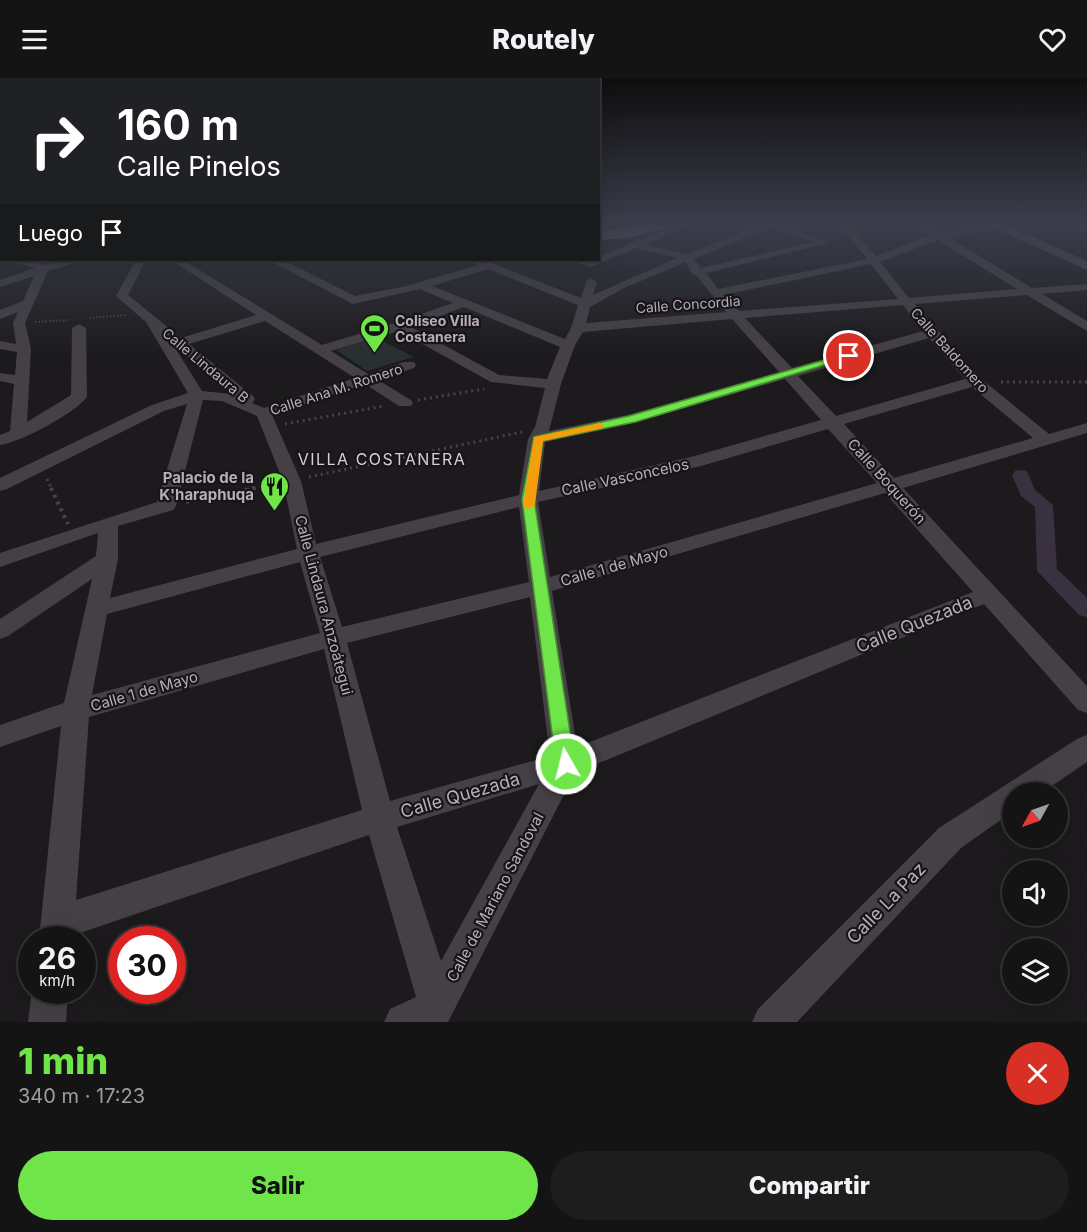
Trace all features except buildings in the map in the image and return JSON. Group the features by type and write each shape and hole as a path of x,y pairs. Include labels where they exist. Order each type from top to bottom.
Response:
{"street":[{"path":"0,284 51,267"},
{"name":"Calle Lindaura B","path":"137,267 122,296 263,413"},
{"path":"188,267 405,403"},
{"path":"290,267 353,300 420,285 483,267"},
{"path":"495,267 586,304"},
{"path":"586,304 620,286 666,267"},
{"name":"Calle Boquerón","path":"693,267 1087,703"},
{"path":"696,272 718,267"},
{"path":"715,293 841,267"},
{"name":"Calle Baldomero","path":"880,267 931,333 976,382 1046,439"},
{"path":"988,267 1087,327"},
{"path":"18,433 24,349 20,323 26,304 43,269"},
{"path":"566,764 528,499 540,433 553,384 568,345 578,328 591,282"},
{"path":"420,285 568,345"},
{"name":"Calle Concordia","path":"578,328 1087,287"},
{"path":"319,350 400,326 466,302"},
{"path":"0,315 26,304"},
{"path":"178,343 268,316"},
{"name":"Calle Lindaura B","path":"149,317 197,395 166,506"},
{"path":"400,326 496,379 553,384"},
{"path":"0,440 8,439 52,416 79,397 79,328"},
{"path":"540,433 631,419 931,333"},
{"path":"0,345 24,349"},
{"name":"Calle Ana M. Romero","path":"263,413 409,365"},
{"path":"0,377 23,381"},
{"name":"Calle Vasconcelos","path":"98,609 308,553 528,499 695,462 976,382"},
{"path":"0,485 158,408 197,395 225,397 263,413"},
{"name":"Calle Lindaura Anzoátegui","path":"263,413 271,427 292,481 308,553 333,638 379,818 433,1014"},
{"name":"Calle 1 de Mayo","path":"0,736 76,710 333,638 540,587 1087,428"},
{"path":"0,560 166,506"},
{"path":"57,926 76,710 107,559 108,523"},
{"path":"0,630 107,559"},
{"name":"Calle Quezada","path":"71,926 379,818 566,764 988,594"},
{"path":"1034,782 1087,747"},
{"name":"Calle de Mariano Sandoval","path":"433,1014 566,764"},
{"name":"Calle La Paz","path":"771,1022 950,838 1002,803"},
{"path":"47,1022 49,1004"},
{"path":"403,1022 433,1014"}],"path":[{"path":"976,382 1087,382"},
{"path":"166,506 540,433"},
{"path":"40,466 74,536"}],"shaded area":[{"name":"Coliseo Villa Costanera","path":"377,338 414,357 367,371 336,350"}],"waterway":[{"path":"1021,475 1027,492 1044,505 1047,571 1087,610"}],"slow traffic":[{"path":"529,505 537,439 600,426"}],"place":[{"name":"Coliseo Villa Costanera","path":"374,354"},
{"name":"Palacio de la K'haraphuqa","path":"275,512"}],"district":[{"name":"VILLA COSTANERA","path":"382,459"}],"route":[{"path":"566,764 528,499 537,439 631,419 849,356"}]}
